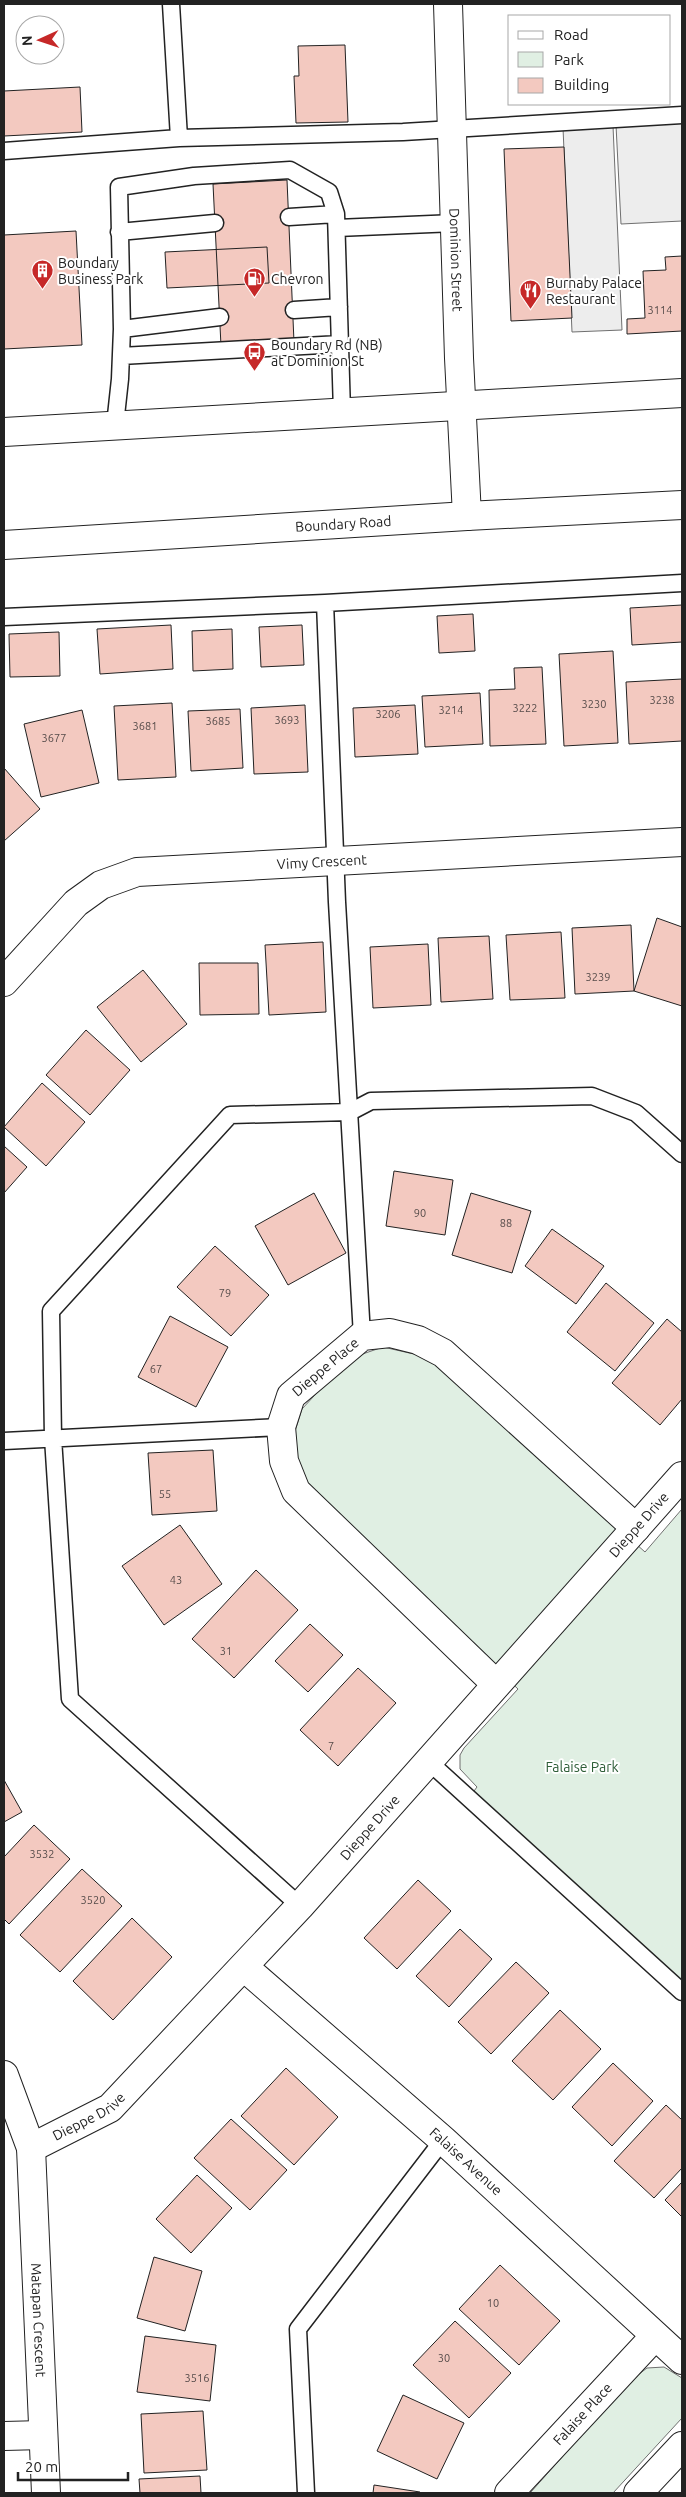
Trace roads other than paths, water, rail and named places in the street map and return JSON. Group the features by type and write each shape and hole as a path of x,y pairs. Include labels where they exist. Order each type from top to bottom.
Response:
{"street":[{"name":"Dominion Street","path":"448,4 461,405 467,516"},
{"path":"4,432 682,393"},
{"name":"Boundary Road","path":"4,545 467,516 682,505"},
{"name":"Vimy Crescent","path":"4,982 76,904 101,885 137,872 682,842"},
{"name":"Dieppe Place","path":"496,1684 296,1491 284,1462 280,1427 291,1396 362,1336 390,1333 418,1340 443,1353 636,1528"},
{"name":"Dieppe Drive","path":"31,2148 110,2108 300,1906 682,1476"},
{"name":"Falaise Avenue","path":"244,1967 443,2140 682,2360"},
{"path":"4,2075 31,2148"},
{"name":"Matapan Crescent","path":"31,2148 46,2493"},
{"name":"Falaise Place","path":"509,2493 655,2336"},
{"path":"4,2436 43,2435"},
{"path":"638,2493 682,2446"}],"lane":[{"path":"171,4 179,138"},
{"path":"4,151 179,138 451,129 682,115"},
{"path":"115,426 122,328 119,187 194,176 290,170 329,192 336,221 342,412"},
{"path":"289,217 336,221 455,223"},
{"path":"119,232 215,223"},
{"path":"294,310 339,307"},
{"path":"122,328 220,317"},
{"path":"121,356 340,344"},
{"path":"4,616 325,603 682,582"},
{"path":"325,603 336,860 362,1336"},
{"path":"300,1906 70,1699 53,1438 51,1311 230,1115 350,1112 371,1101 592,1096 636,1114 682,1154"},
{"path":"4,1441 280,1427"},
{"path":"428,1761 682,1992"},
{"path":"306,2493 298,2329 443,2140"}],"place":[{"name":"Boundary Business Park","path":"42,290"},
{"name":"Chevron","path":"255,298"},
{"name":"Burnaby Palace Restaurant","path":"530,310"},
{"name":"Boundary Rd (NB) at Dominion St","path":"255,372"}],"park label":[{"name":"Falaise Park","path":"582,1767"}]}
